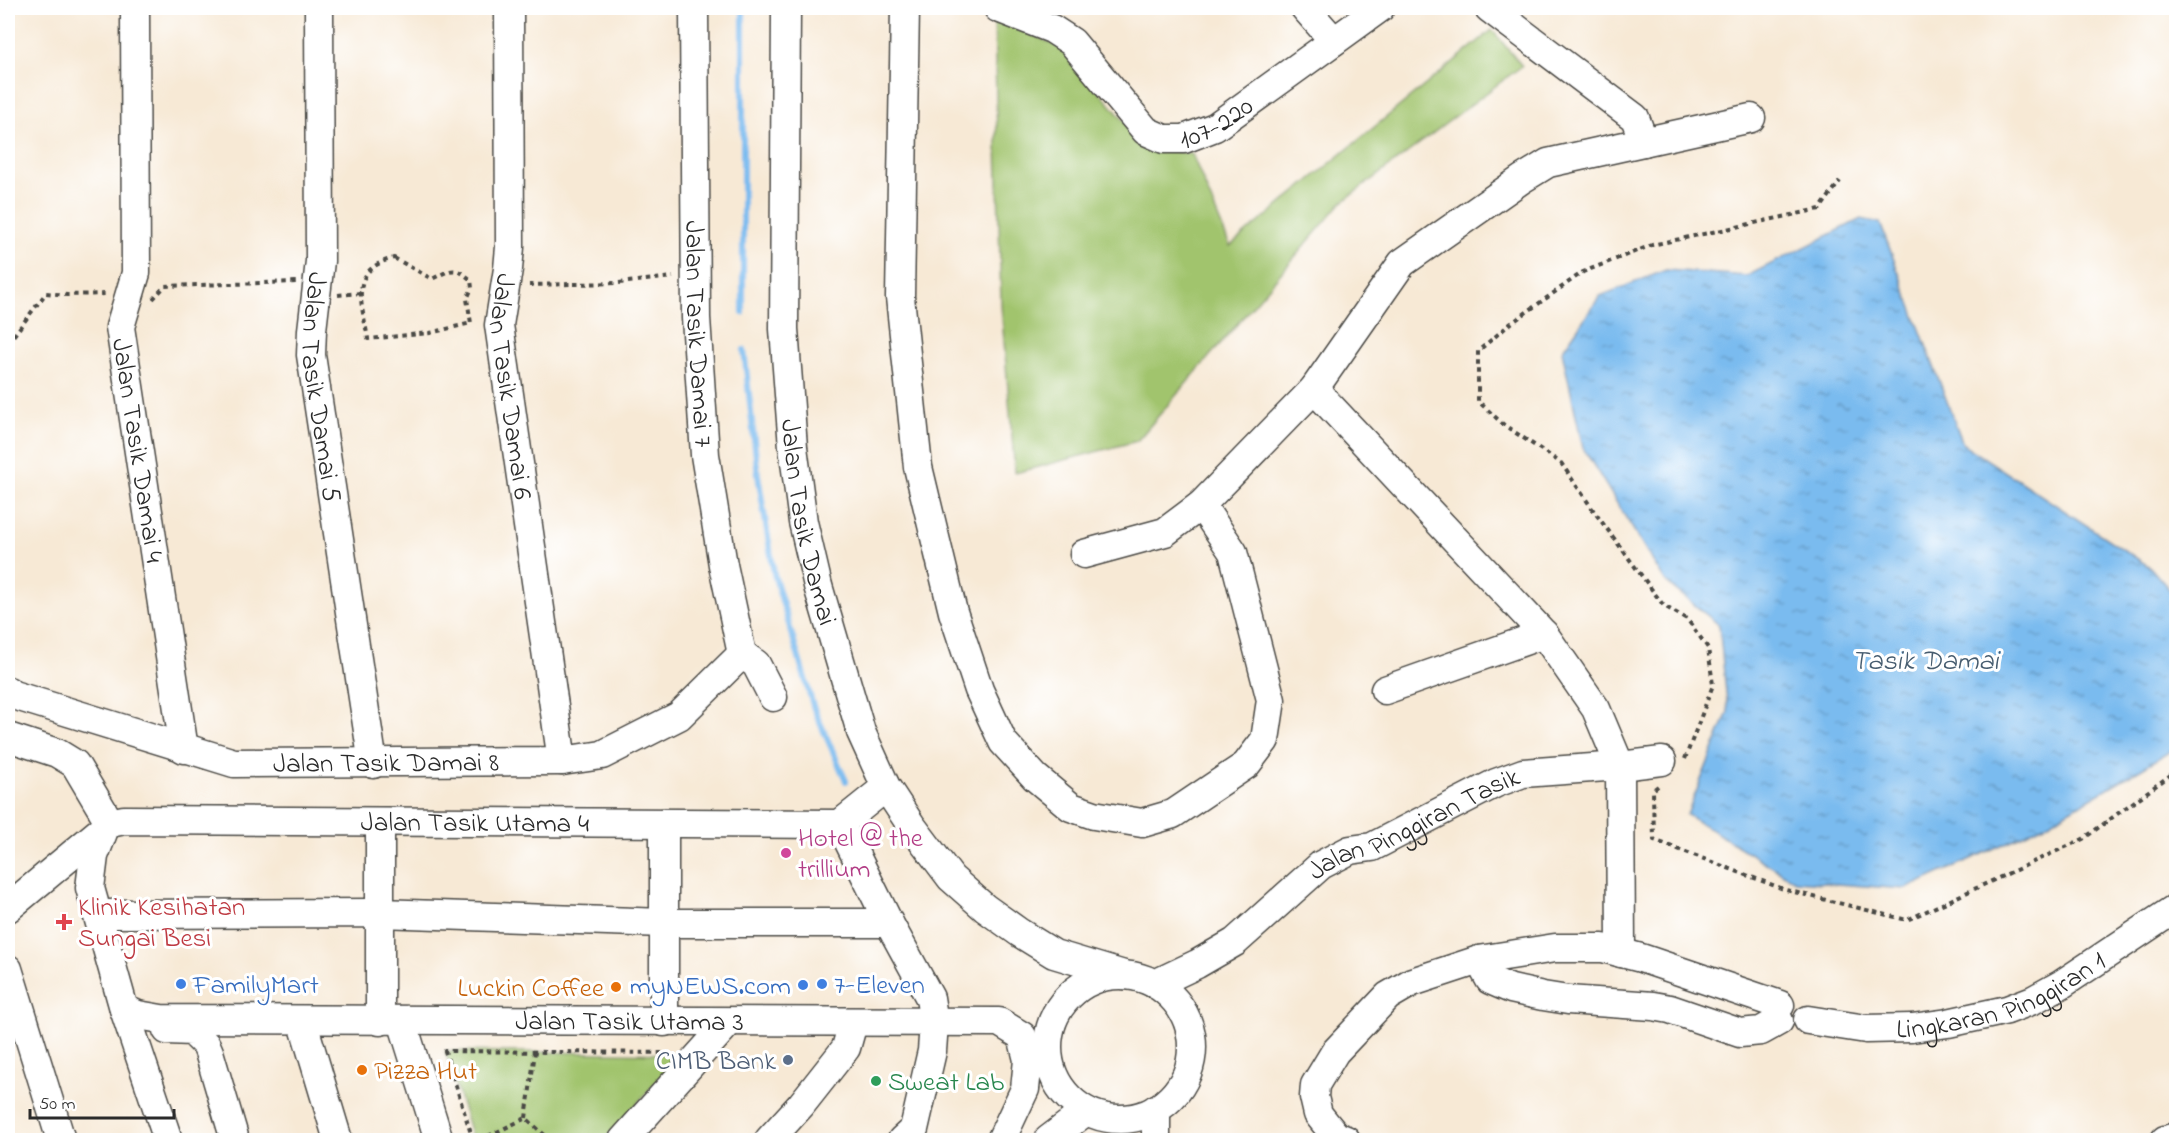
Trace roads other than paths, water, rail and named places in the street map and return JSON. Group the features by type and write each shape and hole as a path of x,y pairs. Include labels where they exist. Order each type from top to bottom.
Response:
{"street":[{"name":"Jalan Tasik Damai 4","path":"135,8 136,273 120,327 184,749"},
{"name":"Jalan Tasik Damai 5","path":"319,8 320,261 311,355 373,764"},
{"name":"Jalan Tasik Damai 6","path":"509,8 510,247 499,325 562,761"},
{"name":"Jalan Tasik Damai 7","path":"694,8 696,318 705,455 723,565 742,654"},
{"name":"Jalan Tasik Damai","path":"786,8 784,329 794,447 802,511 818,586 861,732 886,787 951,878 985,908 1054,954 1124,975"},
{"path":"905,8 900,297 918,467 953,612 979,690 1003,742 1035,777 1071,807 1094,815 1142,823 1173,814 1246,765 1265,740 1271,700 1233,552 1201,505"},
{"name":"107-220","path":"998,8 1052,28 1071,42 1146,131 1164,140 1184,139 1215,127 1380,8"},
{"path":"1305,8 1334,41"},
{"path":"1489,8 1635,118 1644,142"},
{"path":"1084,554 1165,532 1201,505 1314,388 1402,263 1522,178 1548,163 1751,118"},
{"path":"1314,388 1544,634 1596,709 1612,760 1606,877 1612,950"},
{"path":"1385,690 1544,634"},
{"path":"742,654 756,664 773,697"},
{"name":"Jalan Tasik Damai 8","path":"8,691 10,694 234,763 373,764 562,761 602,755 679,716 742,654"},
{"path":"8,737 57,753 75,764 108,825"},
{"name":"Jalan Pinggiran Tasik","path":"1155,984 1197,964 1235,942 1321,864 1350,850 1372,847 1496,783 1523,772 1612,760 1669,769"},
{"path":"844,834 886,787"},
{"path":"844,834 855,830 869,817 881,815 911,825"},
{"name":"Jalan Tasik Utama 4","path":"108,825 124,820 664,823 844,834"},
{"path":"380,822 380,913 391,1021 439,1140"},
{"path":"664,823 664,1022"},
{"path":"8,908 108,825"},
{"path":"108,825 94,856 94,901 124,1009 168,1140"},
{"path":"844,834 930,998 934,1023 932,1051 914,1129 902,1140"},
{"path":"52,873 72,874 94,901 664,922 889,922"},
{"name":"Lingkaran Pinggiran 1","path":"1780,1013 1784,1001 1794,998 1803,1001 1809,1010 1808,1020 1866,1029 1912,1028 2007,1010 2033,1000 2062,984 2176,908"},
{"path":"1346,1140 1336,1136 1318,1114 1314,1097 1315,1085 1335,1052 1388,996 1412,982 1479,960 1555,948 1612,950 1780,1013 1761,1031 1740,1033 1670,1009 1568,1000 1510,988 1490,980 1479,960"},
{"path":"1054,954 1071,994"},
{"path":"1180,1009 1197,964"},
{"path":"8,969 61,1140"},
{"path":"1124,975 1155,984 1169,995 1180,1009 1188,1026 1191,1045 1189,1065 1182,1082 1171,1098 1156,1109 1137,1117 1116,1119 1086,1111 1068,1097 1055,1079 1048,1057 1049,1034 1057,1012 1071,994 1087,982 1105,976 1124,975"},
{"name":"Jalan Tasik Utama 3","path":"124,1009 160,1019 999,1022 1022,1036 1028,1060 1025,1089 1001,1140"},
{"path":"209,1052 220,1031 226,1026 243,1020"},
{"path":"302,1020 338,1140"},
{"path":"623,1140 729,1022"},
{"path":"769,1140 801,1105 846,1048 853,1023"},
{"path":"141,1059 143,1044 158,1030 192,1031 202,1040 209,1052 235,1140"},
{"path":"1001,1140 1055,1079"},
{"path":"1156,1109 1156,1140"},
{"path":"1048,1140 1086,1111"},
{"path":"1116,1119 1136,1140"},
{"path":"2165,1140 2176,1137"}],"water":[{"name":"Tasik Damai","path":"1861,219 1880,223 1963,444 2150,567 2176,597 2176,748 2047,824 1906,889 1795,881 1687,815 1728,712 1719,625 1665,581 1583,448 1562,351 1600,296 1666,270 1747,276"}],"waterway":[{"path":"743,8 743,313"},
{"path":"744,350 758,475 774,574 814,709 846,781"}],"place":[{"name":"Hotel @ the trillium","path":"786,853"},
{"name":"Klinik Kesihatan Sungai Besi","path":"64,922"},
{"name":"FamilyMart","path":"181,984"},
{"name":"7-Eleven","path":"822,984"},
{"name":"myNEWS.com","path":"803,985"},
{"name":"Luckin Coffee","path":"616,987"},
{"name":"CIMB Bank","path":"788,1060"},
{"name":"Pizza Hut","path":"362,1070"},
{"name":"Sweat Lab","path":"876,1081"}]}
